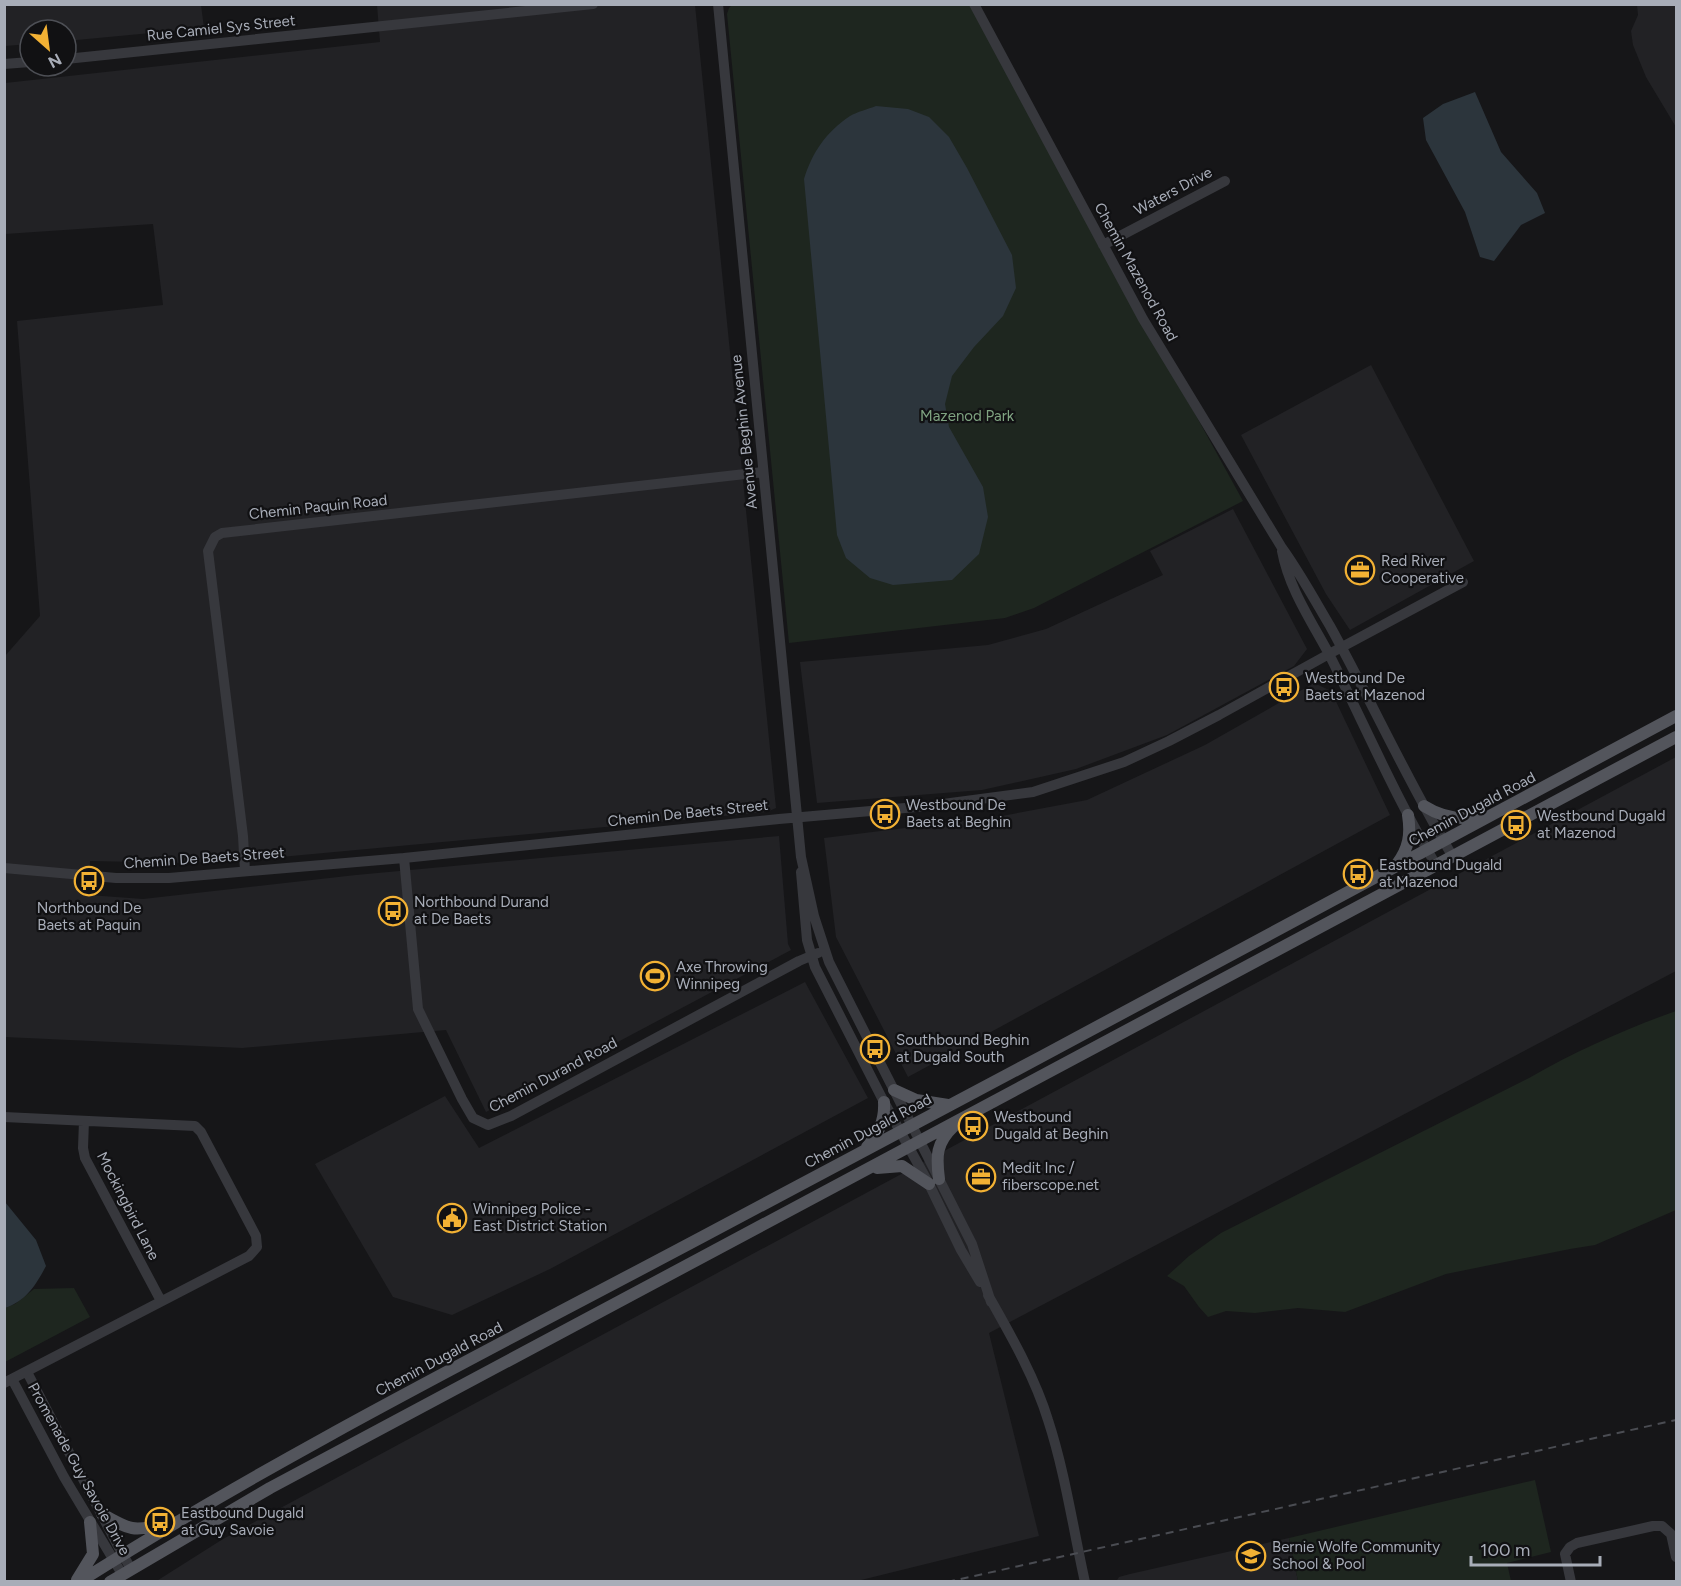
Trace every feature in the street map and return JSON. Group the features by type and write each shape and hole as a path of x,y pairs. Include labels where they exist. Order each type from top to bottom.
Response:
{"main road":[{"name":"Chemin Dugald Road","path":"78,1581 266,1470 446,1372 1677,716"},
{"path":"110,1581 270,1488 1677,737"},
{"path":"1424,806 1436,814 1450,818 1471,819 1497,813"},
{"path":"1394,868 1404,855 1408,844 1411,832 1408,815"},
{"path":"894,1090 916,1100 948,1105"},
{"path":"865,1150 881,1129 885,1112 884,1102"},
{"path":"864,1170 890,1165 902,1166 934,1182 939,1146 946,1134 961,1120"},
{"path":"102,1514 127,1528 141,1530 177,1521"},
{"path":"78,1581 93,1554 90,1522"}],"street":[{"name":"Rue Camiel Sys Street","path":"78,57 593,4"},
{"name":"Avenue Beghin Avenue","path":"718,4 801,856 802,897 807,940 821,980 884,1102 900,1132 914,1144"},
{"name":"Chemin Mazenod Road","path":"974,4 1143,319 1282,548 1297,568 1453,857"},
{"name":"Waters Drive","path":"1103,245 1225,181"},
{"name":"Chemin Paquin Road","path":"245,871 243,836 208,551 215,537 222,533 763,472"},
{"name":"Chemin Mazenod Road","path":"1282,548 1286,572 1436,866"},
{"name":"Chemin De Baets Street","path":"4,868 137,879 245,871 404,858 942,804 1042,789 1124,762 1169,741 1463,582"},
{"name":"Avenue Beghin Avenue","path":"801,856 814,916 825,951 912,1125 914,1144"},
{"name":"Chemin Durand Road","path":"404,858 418,1009 473,1118 488,1125 510,1116 796,962 825,951"},
{"path":"4,1116 195,1126 201,1132 256,1236 257,1247 249,1256 8,1381"},
{"name":"Mockingbird Lane","path":"84,1121 85,1158 161,1301"},
{"path":"914,1144 934,1182 961,1250 991,1302 1047,1418 1059,1458 1085,1581"},
{"name":"Promenade Guy Savoie Drive","path":"27,1372 102,1514 118,1557"},
{"name":"Promenade Guy Savoie Drive","path":"8,1381 90,1522 118,1557 126,1571"},
{"path":"1571,1581 1565,1554 1577,1543 1662,1526 1671,1534 1677,1557"}],"shaded area":[{"path":"5,4 201,5 204,28 78,40 78,18 18,18 18,45 5,46"},
{"path":"377,5 695,5 776,808 767,812 259,859 186,863 90,861 89,895 143,899 356,875 779,836 788,944 791,950 486,1112 446,1030 242,1048 5,1037 5,656 40,616 17,321 163,305 153,224 5,234 5,83 51,78 78,78 78,75 380,42"},
{"path":"1637,5 1676,5 1676,127 1646,77 1633,45 1631,31 1638,15"},
{"path":"1475,92 1501,152 1537,193 1545,213 1521,225 1494,261 1480,257 1465,212 1426,140 1423,118 1443,104"},
{"path":"876,106 908,109 929,117 949,137 1012,255 1016,288 1003,316 974,347 952,376 945,404 949,427 983,487 988,517 979,554 952,580 893,585 870,578 846,558 837,535 804,179 811,160 827,136 850,116"},
{"path":"1371,365 1474,561 1350,630 1326,594 1241,435"},
{"path":"1233,509 1307,649 1294,666 1167,735 1076,769 982,790 817,803 800,662 988,645 1046,629 1163,575 1150,551"},
{"path":"1314,683 1331,691 1390,815 908,1077 836,937 824,838 1002,816 1087,800 1205,745"},
{"path":"1676,757 1676,971 989,1333 1039,1536 853,1582 155,1582 223,1539"},
{"path":"805,982 868,1098 550,1269 452,1315 393,1297 315,1164 445,1096 479,1148"},
{"path":"5,1202 36,1240 46,1266 30,1292 5,1308"},
{"name":"Bernie Wolfe Community School & Pool","path":"1289,1538 1298,1581 1116,1582 1119,1577 1130,1574"}],"green space":[{"name":"Mazenod Park","path":"733,4 970,5 1243,501 1034,608 1005,618 789,643 727,14"},
{"path":"1676,1011 1676,1210 1595,1245 1446,1274 1345,1312 1298,1308 1255,1313 1226,1311 1208,1317 1184,1286 1167,1276 1189,1256 1221,1233 1583,1050"},
{"path":"74,1288 90,1317 5,1362 5,1308 15,1304 34,1289"},
{"path":"1535,1480 1551,1552 1507,1563 1511,1581 1298,1581 1289,1538"}],"railway":[{"path":"947,1582 1676,1420"}],"place":[{"name":"Red River Cooperative","path":"1360,570"},
{"name":"Westbound De Baets at Mazenod","path":"1284,687"},
{"name":"Westbound De Baets at Beghin","path":"885,814"},
{"name":"Westbound Dugald at Mazenod","path":"1516,825"},
{"name":"Eastbound Dugald at Mazenod","path":"1358,874"},
{"name":"Northbound De Baets at Paquin","path":"89,881"},
{"name":"Northbound Durand at De Baets","path":"393,911"},
{"name":"Axe Throwing Winnipeg","path":"655,976"},
{"name":"Southbound Beghin at Dugald South","path":"875,1049"},
{"name":"Westbound Dugald at Beghin","path":"973,1126"},
{"name":"Medit Inc / fiberscope.net","path":"981,1177"},
{"name":"Winnipeg Police - East District Station","path":"452,1218"},
{"name":"Eastbound Dugald at Guy Savoie","path":"160,1522"},
{"name":"Bernie Wolfe Community School & Pool","path":"1251,1556"}]}
